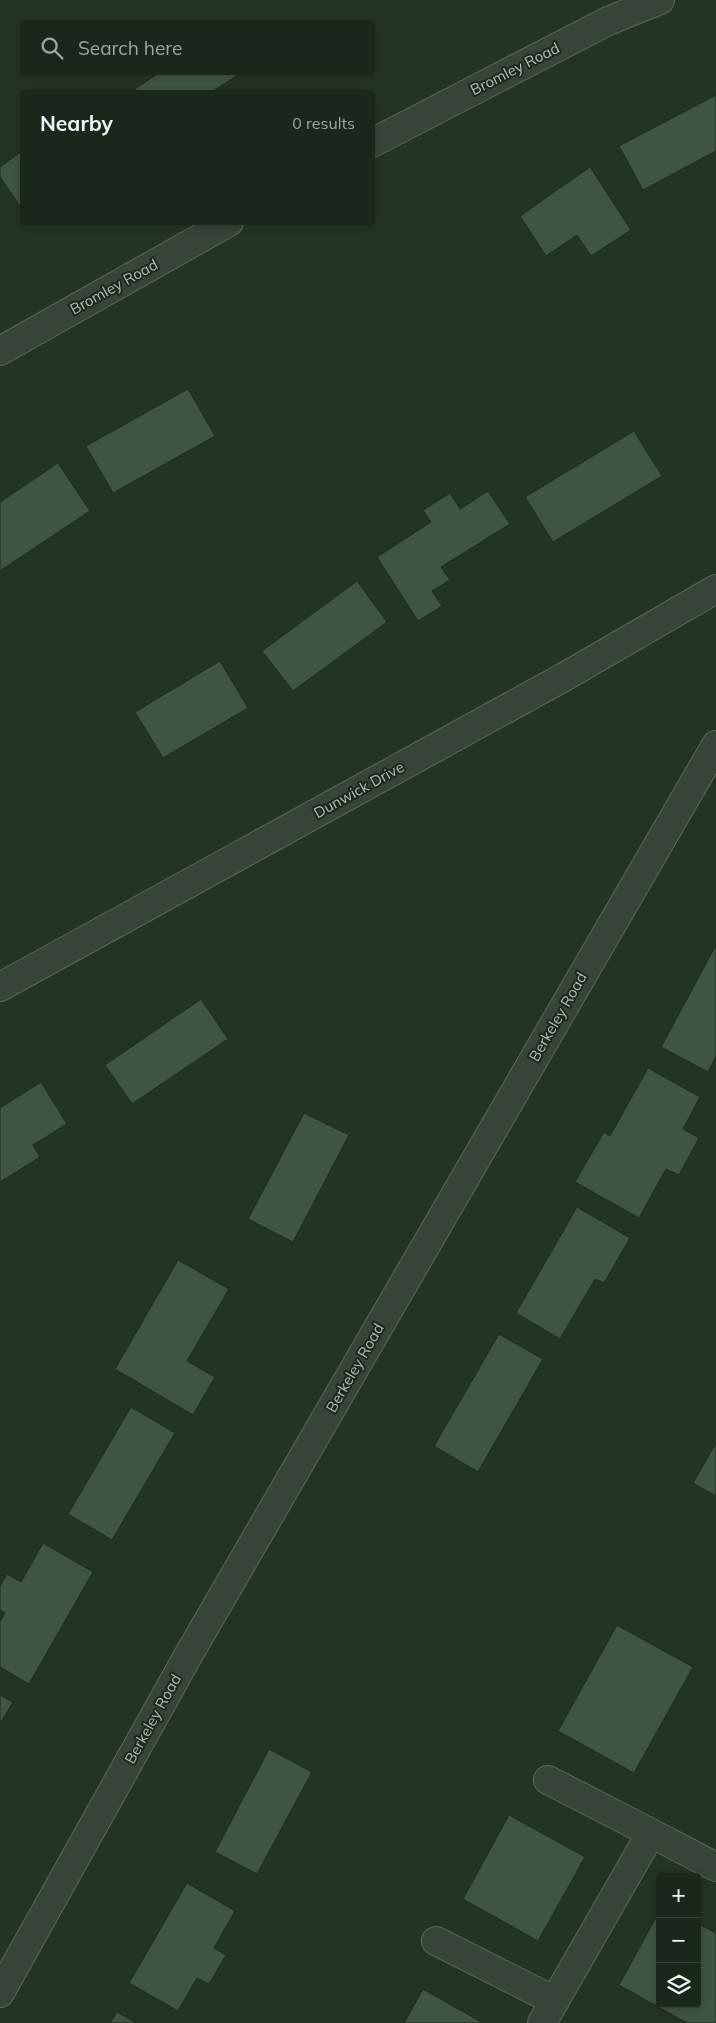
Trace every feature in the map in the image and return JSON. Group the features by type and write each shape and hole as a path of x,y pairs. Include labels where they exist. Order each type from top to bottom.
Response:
{"street":[{"name":"Bromley Road","path":"375,141 608,21 660,0"},
{"name":"Bromley Road","path":"0,351 224,225"},
{"name":"Dunwick Drive","path":"0,987 556,681 716,588"},
{"name":"Berkeley Road","path":"0,1993 189,1654 716,745"},
{"path":"548,1780 716,1867"},
{"path":"436,1941 549,2012 650,1833"}],"building":[{"path":"156,75 238,75 214,90 135,89"},
{"path":"716,95 716,151 643,190 619,146"},
{"path":"20,152 20,206 0,177 0,167"},
{"path":"590,167 631,230 591,256 577,235 546,256 520,216"},
{"path":"188,389 215,436 113,493 86,446"},
{"path":"634,431 662,476 553,542 525,497"},
{"path":"58,463 90,511 0,571 0,502"},
{"path":"488,491 510,524 441,567 450,580 432,591 442,606 418,621 377,557 431,522 423,510 450,493 460,509"},
{"path":"357,581 387,622 293,691 262,651"},
{"path":"220,661 248,708 163,758 135,712"},
{"path":"716,945 716,1056 708,1072 661,1047"},
{"path":"201,999 228,1039 132,1104 105,1065"},
{"path":"648,1068 700,1097 683,1129 699,1138 679,1175 666,1169 639,1218 575,1182 604,1132 610,1136"},
{"path":"41,1082 67,1124 33,1145 40,1157 0,1182 0,1108"},
{"path":"304,1113 349,1135 293,1242 248,1219"},
{"path":"577,1207 630,1238 604,1283 595,1279 560,1339 516,1313"},
{"path":"178,1260 229,1289 187,1361 215,1377 193,1415 115,1369"},
{"path":"499,1334 543,1359 478,1472 434,1446"},
{"path":"131,1407 175,1433 112,1540 68,1514"},
{"path":"716,1443 716,1496 693,1483"},
{"path":"43,1543 93,1572 29,1684 0,1667 0,1621 5,1613 0,1610 0,1586 7,1574 21,1582"},
{"path":"617,1625 693,1667 634,1773 558,1731"},
{"path":"0,1695 13,1702 0,1724"},
{"path":"269,1749 312,1772 257,1874 215,1852"},
{"path":"509,1815 585,1857 538,1941 463,1899"},
{"path":"187,1883 235,1911 214,1948 226,1955 209,1984 197,1978 178,2011 129,1983"},
{"path":"656,1917 656,2006 619,1985"},
{"path":"701,1925 716,1933 716,2023 687,2023 660,2008 701,2008"},
{"path":"423,1989 483,2023 404,2023"},
{"path":"117,2012 136,2023 110,2023"}]}
